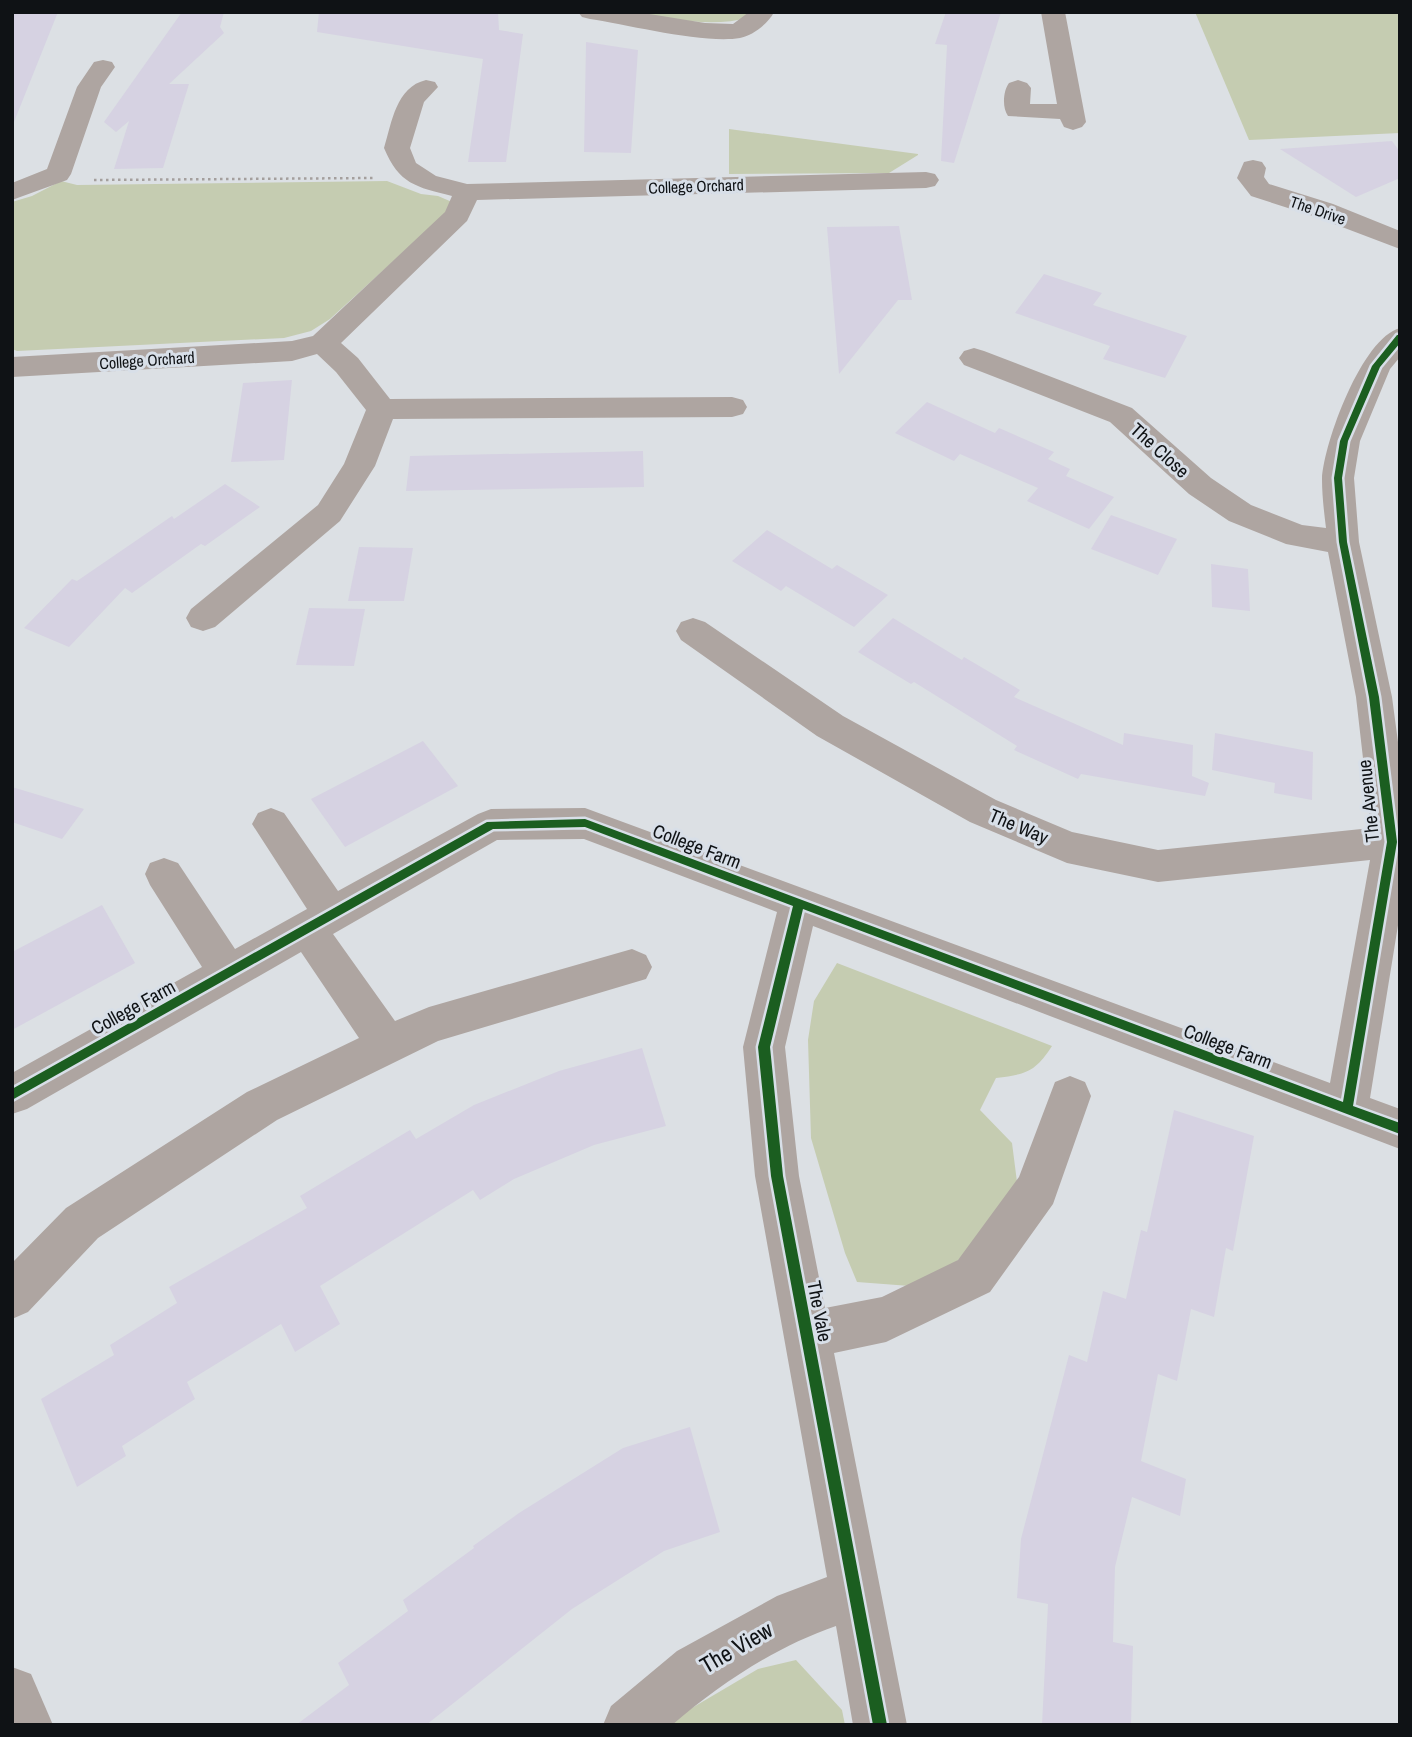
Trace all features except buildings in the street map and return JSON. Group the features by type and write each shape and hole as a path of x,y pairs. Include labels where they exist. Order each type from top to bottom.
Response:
{"street":[{"path":"590,12 705,30 738,30 762,12"},
{"path":"1017,108 1072,117 1053,12"},
{"path":"12,192 58,174 89,87 103,67"},
{"path":"411,171 405,167 397,148 412,99 426,88"},
{"name":"The Drive","path":"1253,168 1250,178 1260,190 1323,210 1400,241"},
{"name":"College Orchard","path":"411,171 427,182 467,192 926,180"},
{"path":"382,410 347,365 323,343 457,215 467,192"},
{"name":"The Avenue","path":"1347,1110 1392,842 1387,699 1343,542 1338,478 1344,441 1377,366 1400,337"},
{"name":"College Orchard","path":"12,367 292,351 323,343"},
{"name":"The Close","path":"974,358 1121,415 1200,486 1240,513 1298,536 1343,542"},
{"path":"382,410 732,407"},
{"path":"203,618 329,513 359,466 382,410"},
{"name":"The Way","path":"693,631 830,726 982,811 1067,847 1158,866 1392,842"},
{"name":"College Farm","path":"12,1095 491,825 585,823 1400,1129"},
{"path":"271,824 319,921 387,1045"},
{"path":"164,874 229,972"},
{"name":"The Vale","path":"799,903 764,1047 777,1176 880,1725"},
{"path":"12,1296 82,1223 262,1106 429,1025 632,967"},
{"name":"The Vale","path":"807,1335 886,1319 974,1276 1037,1189 1070,1096"},
{"name":"The View","path":"630,1725 696,1670 795,1614 856,1593"},
{"path":"12,1693 26,1725"}],"path":[{"path":"58,174 84,181 376,178 411,171"}],"green space":[{"path":"632,12 751,12 750,17 705,22"},
{"path":"1195,12 1400,12 1400,133 1249,140"},
{"path":"729,129 918,155 889,173 729,174"},
{"path":"61,181 77,185 387,181 452,202 446,213 330,319 311,331 284,338 17,351 12,349 12,202 32,196"},
{"path":"837,963 1052,1046 1029,1070 996,1078 980,1110 1012,1143 1017,1182 992,1228 954,1264 910,1286 857,1282 845,1253 811,1138 808,1040 814,1001"},
{"path":"796,1660 842,1710 845,1725 663,1725 758,1669"}],"cycle path":[{"path":"1347,1110 1392,842 1374,697 1343,542 1338,478 1344,441 1376,366 1400,337"},
{"path":"12,1095 491,825 585,823 1400,1129"},
{"path":"799,903 764,1047 777,1176 880,1725"}]}
